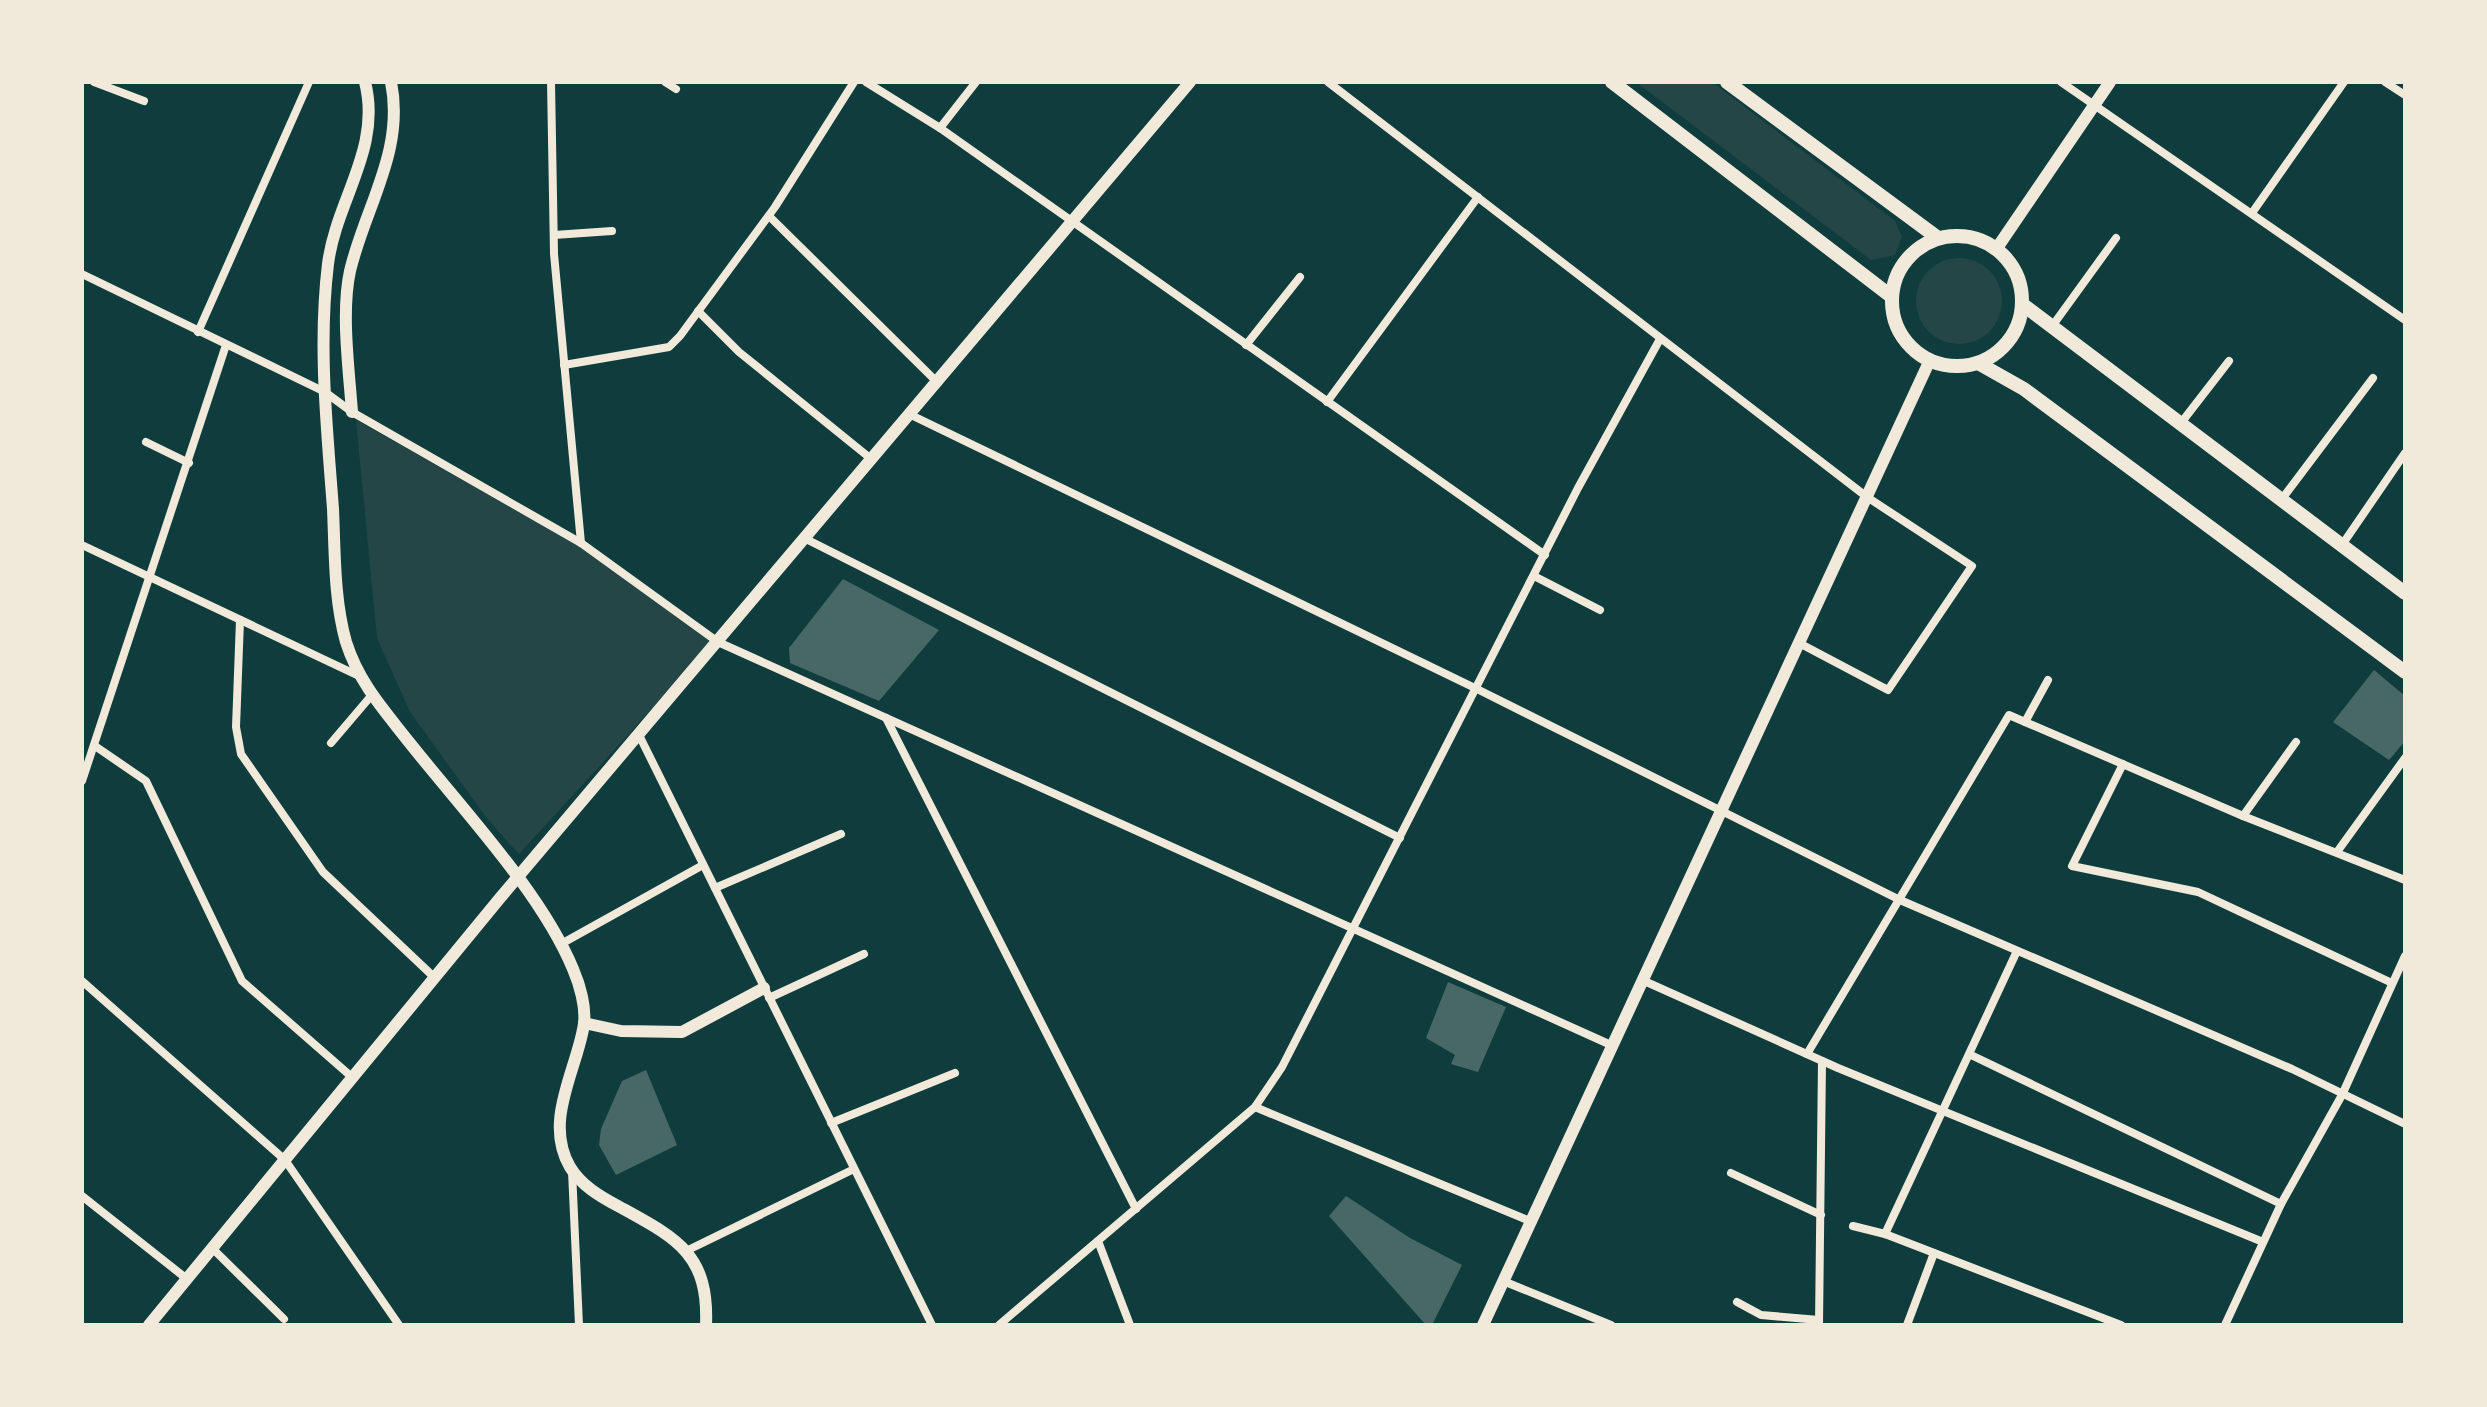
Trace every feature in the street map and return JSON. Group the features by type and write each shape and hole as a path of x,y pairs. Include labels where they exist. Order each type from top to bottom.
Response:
{"main road":[{"path":"1612,82 1892,297"},
{"path":"1727,82 1938,238"},
{"path":"1958,235 1979,239 1997,248 2016,273 2022,304 2019,323 1996,354 1978,363 1959,366 1930,360 1910,346 1899,331 1892,297 1896,278 1906,261 1920,247 1938,238 1958,235"},
{"path":"2022,304 2405,593"},
{"path":"1978,363 2024,389 2405,672"}],"street":[{"path":"94,82 144,101"},
{"path":"198,332 309,82"},
{"path":"365,82 370,102 368,137 328,261 322,370 338,592 346,640 359,676 371,696 517,879 561,944 582,995 584,1023 564,1095 560,1131 562,1153 572,1171 593,1192 632,1213 686,1251 701,1270 706,1325"},
{"path":"352,412 348,360 349,275 359,240 381,187 391,146 395,100 391,82"},
{"path":"551,82 554,235 581,543"},
{"path":"665,82 676,89"},
{"path":"564,365 669,347 769,216 854,82"},
{"path":"866,82 940,128 1545,555"},
{"path":"940,128 976,82"},
{"path":"149,1325 517,879 1190,82"},
{"path":"1328,82 1867,497 1972,566 1888,690 1799,643"},
{"path":"2061,82 2405,320"},
{"path":"1997,248 2110,82"},
{"path":"2252,213 2344,82"},
{"path":"2385,82 2405,95"},
{"path":"1327,402 1478,197"},
{"path":"769,216 938,383"},
{"path":"554,235 612,231"},
{"path":"2053,325 2116,238"},
{"path":"82,274 325,392 352,412 581,543 718,642 1611,1045"},
{"path":"1246,345 1300,277"},
{"path":"698,311 739,352 870,458"},
{"path":"999,1325 1255,1107 1282,1067 1534,576 1660,339"},
{"path":"82,781 152,579 226,345"},
{"path":"1483,1325 1930,360"},
{"path":"2181,423 2229,361"},
{"path":"2282,499 2373,378"},
{"path":"911,415 1477,689 1719,813 1900,900 2292,1069 2405,1124"},
{"path":"146,442 189,463"},
{"path":"2342,545 2405,453"},
{"path":"806,539 1400,838"},
{"path":"82,545 359,676"},
{"path":"1534,576 1600,610"},
{"path":"240,620 236,727 241,754 323,872 435,978"},
{"path":"2025,722 2048,680"},
{"path":"331,743 371,696"},
{"path":"1807,1054 2009,715 2243,816 2405,880"},
{"path":"886,717 1136,1209"},
{"path":"639,735 932,1325"},
{"path":"2243,816 2296,742"},
{"path":"95,746 146,781 242,981 353,1078"},
{"path":"2337,852 2405,758"},
{"path":"2123,764 2072,866 2198,892 2392,983"},
{"path":"715,888 841,834"},
{"path":"561,944 703,865"},
{"path":"1885,1234 2017,951"},
{"path":"584,1023 634,1033 682,1032 864,954"},
{"path":"2225,1325 2281,1204 2342,1095 2405,956"},
{"path":"1642,980 1942,1112 2263,1242"},
{"path":"82,981 285,1160 399,1325"},
{"path":"1971,1055 2281,1204"},
{"path":"1737,1302 1761,1315 1819,1323 1822,1061"},
{"path":"831,1123 955,1073"},
{"path":"1255,1107 1530,1221"},
{"path":"686,1251 854,1169"},
{"path":"572,1171 579,1325"},
{"path":"1731,1173 1821,1215"},
{"path":"82,1196 187,1279"},
{"path":"1853,1226 1885,1234 2119,1325"},
{"path":"1098,1241 1130,1325"},
{"path":"212,1248 284,1319"},
{"path":"1907,1325 1934,1253"},
{"path":"1503,1281 1611,1325"}],"shaded area":[{"path":"1636,82 1712,82 1895,221 1902,237 1895,255 1871,260"},
{"path":"1959,258 1983,265 1995,277 2002,301 1995,325 1983,337 1959,344 1935,337 1923,325 1916,301 1923,277 1935,265"},
{"path":"356,420 580,547 712,643 519,854 489,821 410,712 377,638"}],"building":[{"path":"843,579 939,630 879,701 790,663 789,648"},
{"path":"2374,670 2405,696 2405,741 2389,760 2333,722"},
{"path":"1448,982 1506,1007 1478,1072 1451,1064 1455,1055 1426,1038"},
{"path":"646,1070 677,1145 616,1175 599,1145 601,1129 622,1081"},
{"path":"1346,1196 1410,1238 1462,1265 1432,1325 1426,1325 1329,1216"}]}
